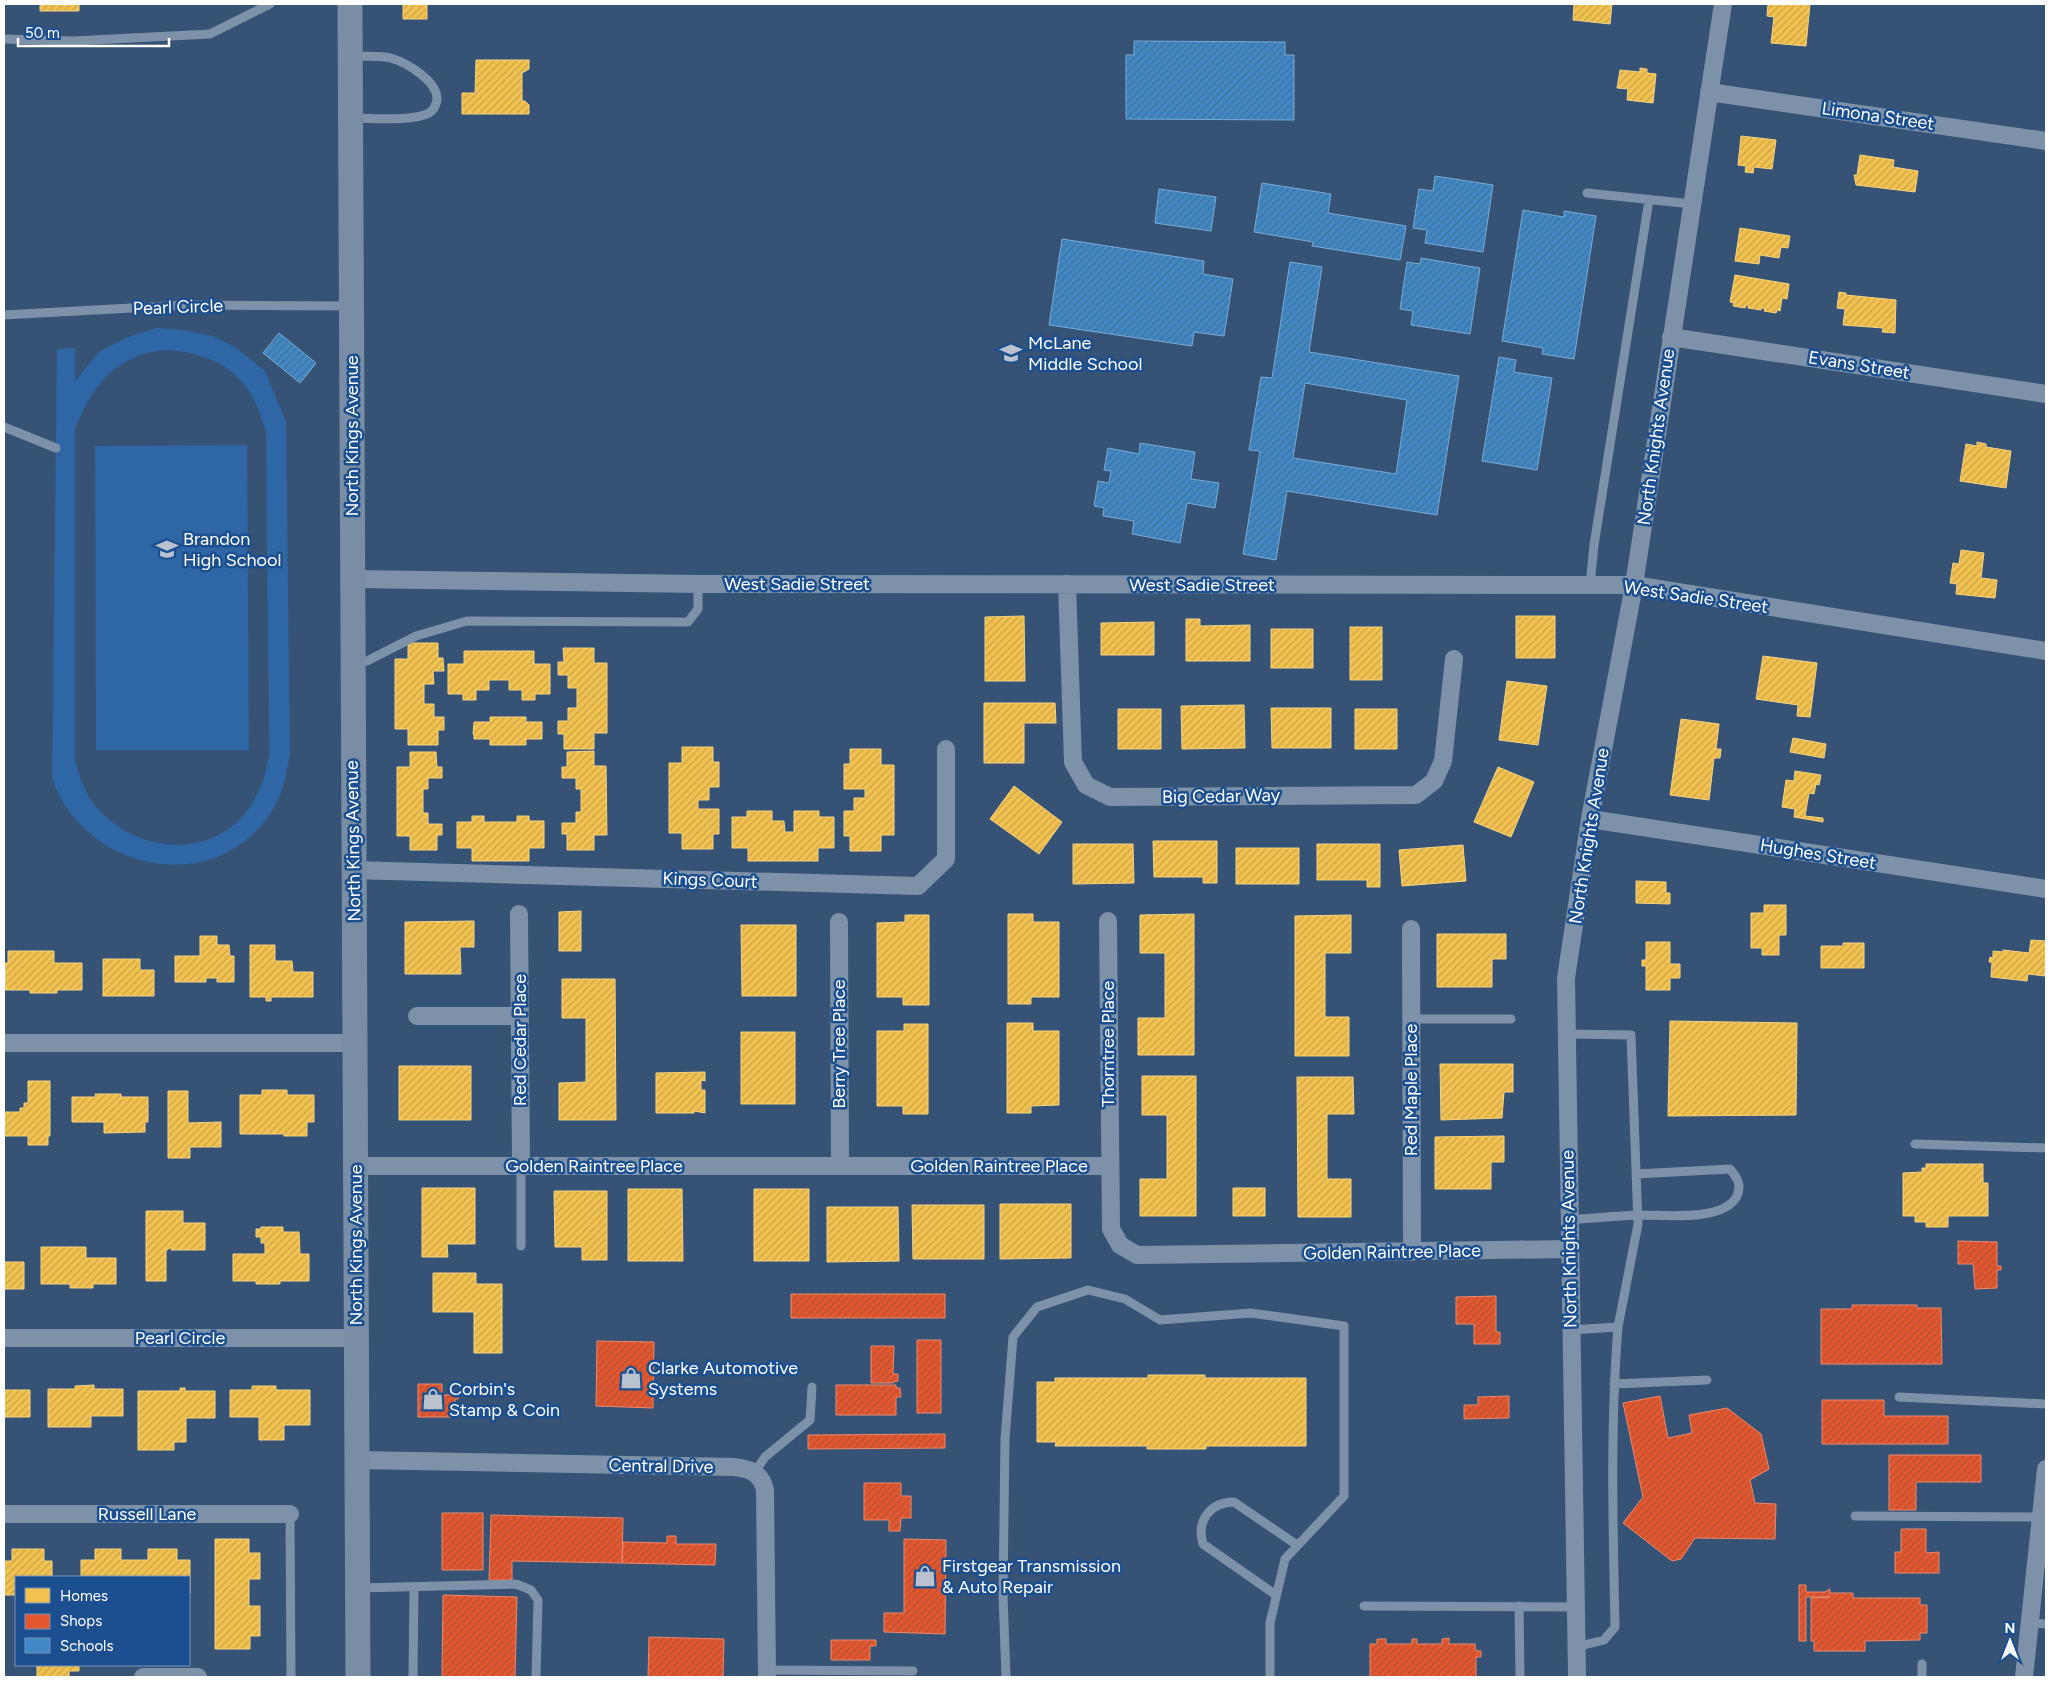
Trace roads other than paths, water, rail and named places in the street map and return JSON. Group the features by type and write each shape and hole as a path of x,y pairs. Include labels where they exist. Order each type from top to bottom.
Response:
{"street":[{"name":"North Kings Avenue","path":"350,4 358,1677"},
{"name":"North Knights Avenue","path":"1576,1677 1566,978 1590,819 1634,585 1723,4"},
{"name":"Limona Street","path":"1709,92 2046,141"},
{"name":"Evans Street","path":"1671,337 2046,394"},
{"name":"West Sadie Street","path":"352,579 698,584 1634,585 2046,651"},
{"name":"Big Cedar Way","path":"1068,584 1074,762 1086,786 1110,797 1416,794 1434,781 1443,761 1454,659"},
{"name":"Kings Court","path":"353,870 918,886 946,859 946,749"},
{"name":"Hughes Street","path":"1590,819 2046,888"},
{"name":"Red Cedar Place","path":"519,914 521,1166"},
{"name":"Thorntree Place","path":"1108,921 1109,1166"},
{"name":"Berry Tree Place","path":"839,922 840,1166"},
{"name":"Red Maple Place","path":"1411,929 1412,1252"},
{"path":"417,1016 520,1016"},
{"path":"4,1043 356,1043"},
{"name":"Golden Raintree Place","path":"356,1166 1109,1166 1111,1229 1120,1245 1137,1255 1570,1249"},
{"name":"Pearl Circle","path":"4,1338 356,1338"},
{"name":"Central Drive","path":"357,1460 734,1467 755,1472"},
{"path":"2024,1677 2038,1623 2041,1517 2046,1469"},
{"path":"755,1472 760,1478 764,1490 767,1674"},
{"name":"Russell Lane","path":"4,1514 290,1514"},
{"path":"143,1677 198,1677"}],"lane":[{"path":"4,39 73,41 210,34 270,4"},
{"path":"350,56 390,58 406,64 432,85 437,96 432,112 420,117 350,118"},
{"path":"1587,193 1692,204"},
{"path":"1590,585 1594,545 1649,200"},
{"name":"Pearl Circle","path":"4,315 186,305 352,306"},
{"path":"4,427 56,448"},
{"path":"352,662 367,661 416,636 467,621 688,622 698,609 698,584"},
{"path":"1411,1019 1511,1019"},
{"path":"1566,1034 1631,1036 1638,1215 1638,1224 1618,1327 1614,1384 1613,1535 1615,1627 1604,1640 1576,1647"},
{"path":"1915,1144 2046,1148"},
{"path":"521,1166 521,1246"},
{"path":"1569,1220 1638,1215 1689,1215 1720,1210 1733,1203 1740,1190 1739,1180 1730,1169 1636,1174"},
{"path":"1006,1677 1003,1595 1005,1439 1013,1337 1037,1306 1088,1290 1125,1298 1160,1320 1251,1313 1344,1326 1344,1496 1285,1558 1270,1622 1270,1677"},
{"path":"1571,1330 1618,1327"},
{"path":"1614,1384 1707,1380"},
{"path":"755,1472 765,1457 810,1420 812,1387"},
{"path":"1899,1397 2046,1404"},
{"path":"1276,1595 1203,1544 1200,1536 1203,1518 1211,1508 1223,1502 1234,1502 1297,1545"},
{"path":"290,1514 291,1677"},
{"path":"1855,1516 2041,1517"},
{"path":"357,1588 516,1584 531,1590 538,1600 536,1677"},
{"path":"413,1677 414,1587"},
{"path":"1364,1606 1576,1607"},
{"path":"1519,1606 1520,1677"},
{"path":"1922,1664 1922,1677"},
{"path":"767,1674 913,1671"}],"place":[{"name":"McLane Middle School","path":"1011,353"},
{"name":"Brandon High School","path":"167,549"},
{"name":"Clarke Automotive Systems","path":"631,1378"},
{"name":"Corbin's Stamp & Coin","path":"433,1399"},
{"name":"Firstgear Transmission & Auto Repair","path":"925,1576"}]}
